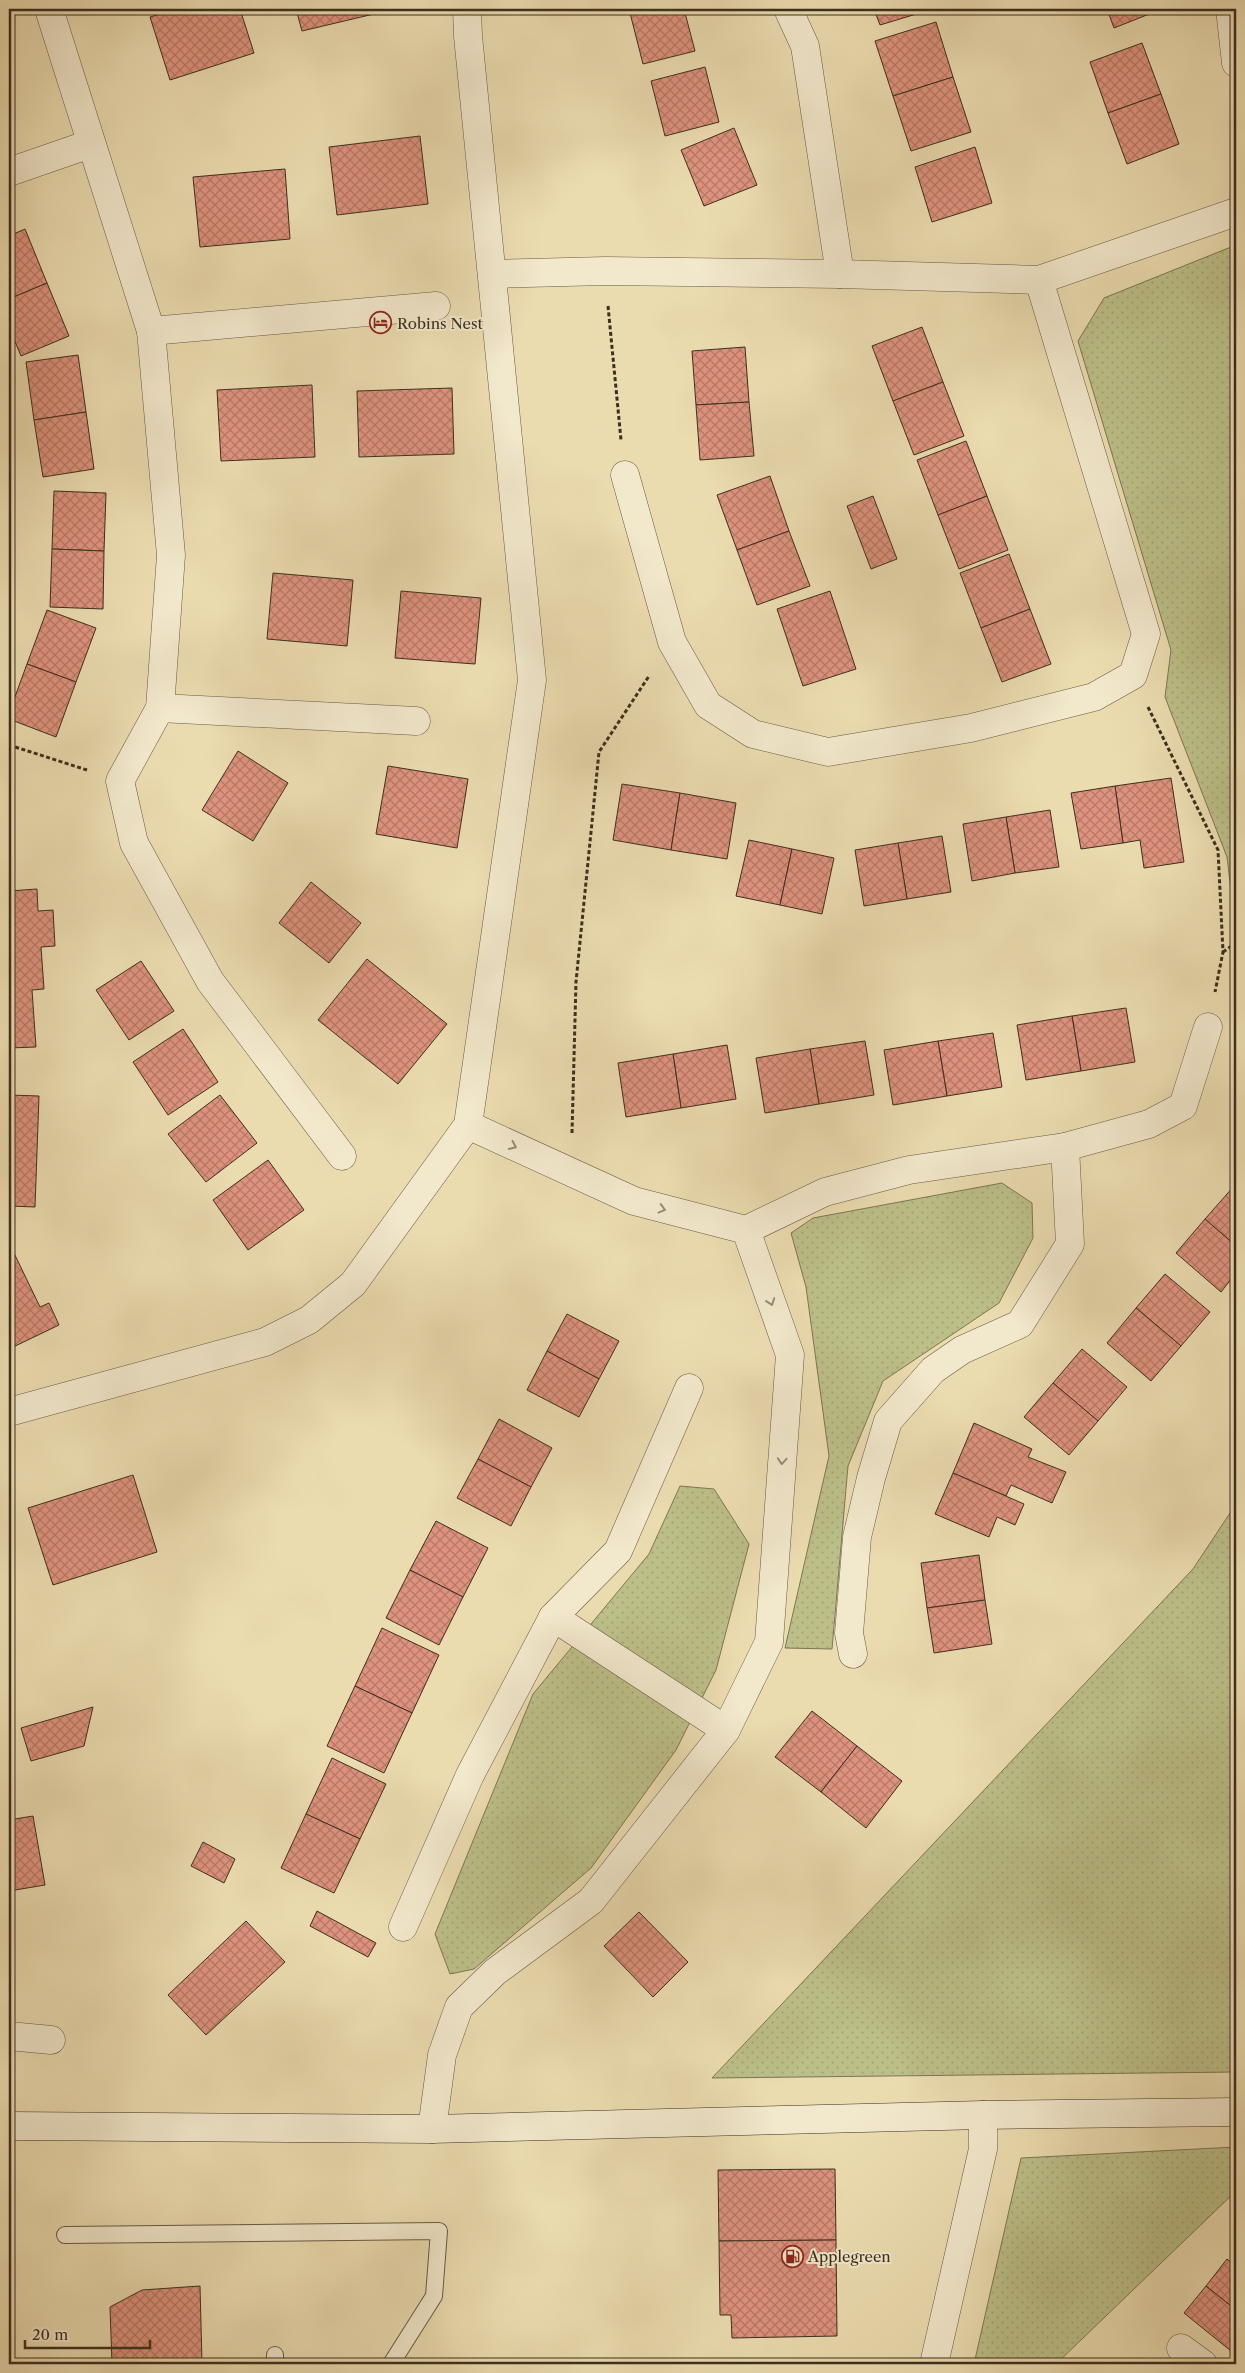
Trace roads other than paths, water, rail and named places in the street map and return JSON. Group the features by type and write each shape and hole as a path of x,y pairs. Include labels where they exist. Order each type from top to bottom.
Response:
{"street":[{"path":"49,9 90,144 151,331 170,555 160,708 120,781 134,843 210,980 342,1156"},
{"path":"9,1412 265,1342 310,1320 353,1284 468,1125 532,680 468,36 467,9"},
{"path":"788,9 805,46 840,274"},
{"path":"1230,9 1236,64"},
{"path":"9,172 90,144"},
{"path":"492,274 605,271 840,274 1039,280 1236,212"},
{"path":"625,475 672,642 708,705 753,734 828,752 970,728 1094,697 1133,675 1146,634 1039,280"},
{"path":"151,331 436,306"},
{"path":"160,708 416,721"},
{"path":"468,1125 634,1201 746,1230 825,1192 909,1170 1065,1147 1149,1124 1183,1106 1208,1027"},
{"path":"853,1654 849,1634 857,1537 870,1478 888,1421 933,1370 962,1350 1020,1324 1070,1244 1065,1147"},
{"path":"432,2129 442,2055 459,2007 495,1972 591,1902 726,1730 769,1642 790,1355 746,1230"},
{"path":"403,1927 470,1775 554,1616 618,1551 689,1388"},
{"path":"554,1616 726,1730"},
{"path":"9,2036 52,2040"},
{"path":"9,2126 432,2129 983,2115 1236,2112"},
{"path":"934,2364 983,2149 983,2115"},
{"path":"1181,2348 1203,2364"}],"lane":[{"path":"65,2235 438,2231 434,2296 391,2364"}],"place":[{"name":"Robins Nest","path":"381,323"},
{"name":"Applegreen","path":"792,2256"}]}
